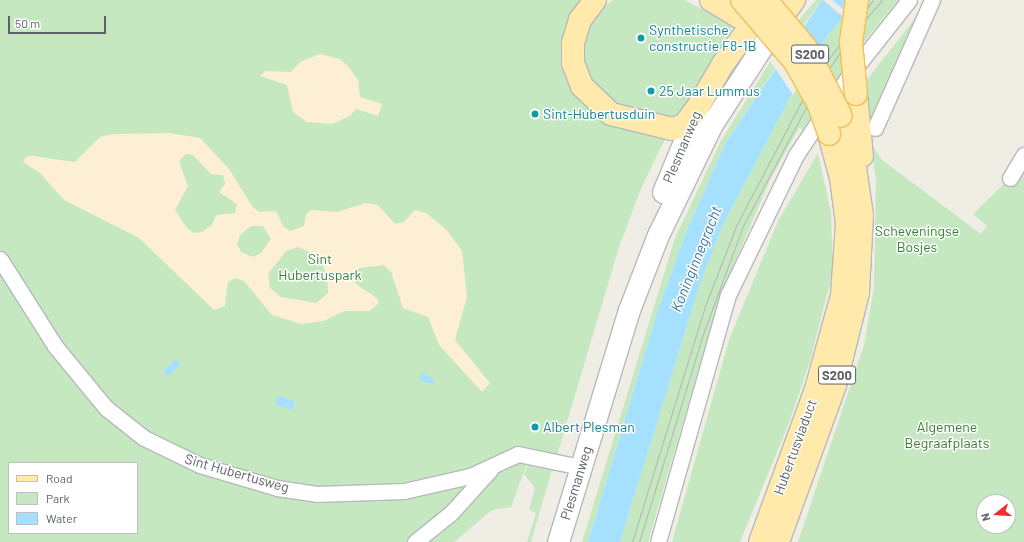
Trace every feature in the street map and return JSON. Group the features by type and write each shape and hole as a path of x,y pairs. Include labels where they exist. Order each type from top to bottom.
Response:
{"main road":[{"path":"595,0 578,25 572,50 579,81 592,99 616,116 672,129 684,125 699,105"},
{"path":"711,0 791,56"},
{"name":"Hubertusviaduct","path":"742,0 791,56 818,103 835,125 847,224 842,295 778,532"},
{"path":"857,0 852,42 856,94 863,146 862,215"},
{"name":"Plesmanweg","path":"558,542 629,310 655,214 699,105 727,58 774,2"},
{"name":"Plesmanweg","path":"629,310 664,221 701,144 745,70 774,2"},
{"name":"Hubertusviaduct","path":"760,542 778,532 834,385 855,314 862,261 862,215 854,161 835,125 806,48 774,2"},
{"path":"755,542 778,532"}],"street":[{"path":"658,542 728,295 800,149 848,77 909,0"},
{"path":"875,128 932,0"},
{"path":"1010,178 1024,156"},
{"name":"Sint Hubertusweg","path":"0,259 68,364 106,408 144,438 200,465 277,488 317,494 404,491 470,476 518,454 582,467"},
{"path":"415,542 450,513 494,466"}],"green space":[{"name":"Sint Hubertuspark","path":"0,0 598,0 604,7 613,0 684,0 733,25 662,145 642,186 619,247 556,459 530,455 511,507 492,510 454,542 0,542"},
{"path":"816,0 822,0 801,28 797,22"},
{"path":"857,0 898,0 862,44 803,129 799,128 771,178 720,296 648,542 620,542 701,281 723,225 794,90 825,39"},
{"name":"Algemene Begraafplaats","path":"921,11 869,129 871,144 882,160 981,234 987,226 973,214 1010,178 1024,155 1024,542 798,542 864,345 874,287 876,178 861,87"},
{"path":"770,62 775,68 726,142 686,232 658,310 588,542 582,542 675,238 721,141"},
{"path":"818,153 831,213 833,271 810,361 789,423 740,542 672,542 729,340 778,221"},
{"path":"531,456 555,459 531,542 527,542 536,513 529,509 535,488 524,474"}],"sand":[{"path":"320,54 340,59 348,66 358,80 360,97 382,104 378,116 356,109 350,116 332,124 307,122 293,112 287,85 260,76 265,71 291,72 300,62"},
{"path":"170,133 200,138 229,169 252,206 259,212 276,211 283,226 290,231 304,226 306,214 311,210 337,212 366,203 378,205 395,224 404,222 415,210 426,213 446,229 462,251 467,297 455,340 490,383 482,392 439,345 428,317 403,308 391,272 384,265 360,268 352,275 356,284 377,298 379,303 370,311 344,311 324,321 301,324 272,315 244,281 235,278 228,282 225,306 214,310 139,238 64,200 40,173 23,162 26,157 33,156 75,162 100,137 113,134","holes":["186,154 193,155 211,174 223,175 225,184 219,192 237,204 235,213 216,215 212,225 202,232 194,233 187,228 175,210 188,186 179,161","251,226 263,226 271,239 261,253 253,257 241,252 237,244 240,235","298,247 318,256 327,274 328,293 316,303 281,297 270,288 268,274 286,251"]}],"water":[{"name":"Koninginnegracht","path":"822,0 857,0 825,39 794,90 723,225 701,281 620,542 588,542 658,310 686,232 726,142"},
{"path":"176,359 180,365 168,376 163,371"},
{"path":"421,373 433,378 434,384 420,381"},
{"path":"278,396 295,401 293,410 275,405"}],"pier":[{"path":"823,0 832,0 843,9 845,0 859,0 841,22 842,16"},
{"path":"800,26 818,53 793,95 774,66"}],"tram line":[{"path":"632,542 705,306 737,224 812,81 873,0"},
{"path":"639,542 703,334 743,226 817,86 852,35 882,0"}],"place":[{"name":"Synthetische constructie F8-1B","path":"641,38"},
{"name":"25 Jaar Lummus","path":"651,91"},
{"name":"Sint-Hubertusduin","path":"535,114"},
{"name":"Albert Plesman","path":"535,427"}],"park label":[{"name":"Scheveningse Bosjes","path":"917,240"}]}
